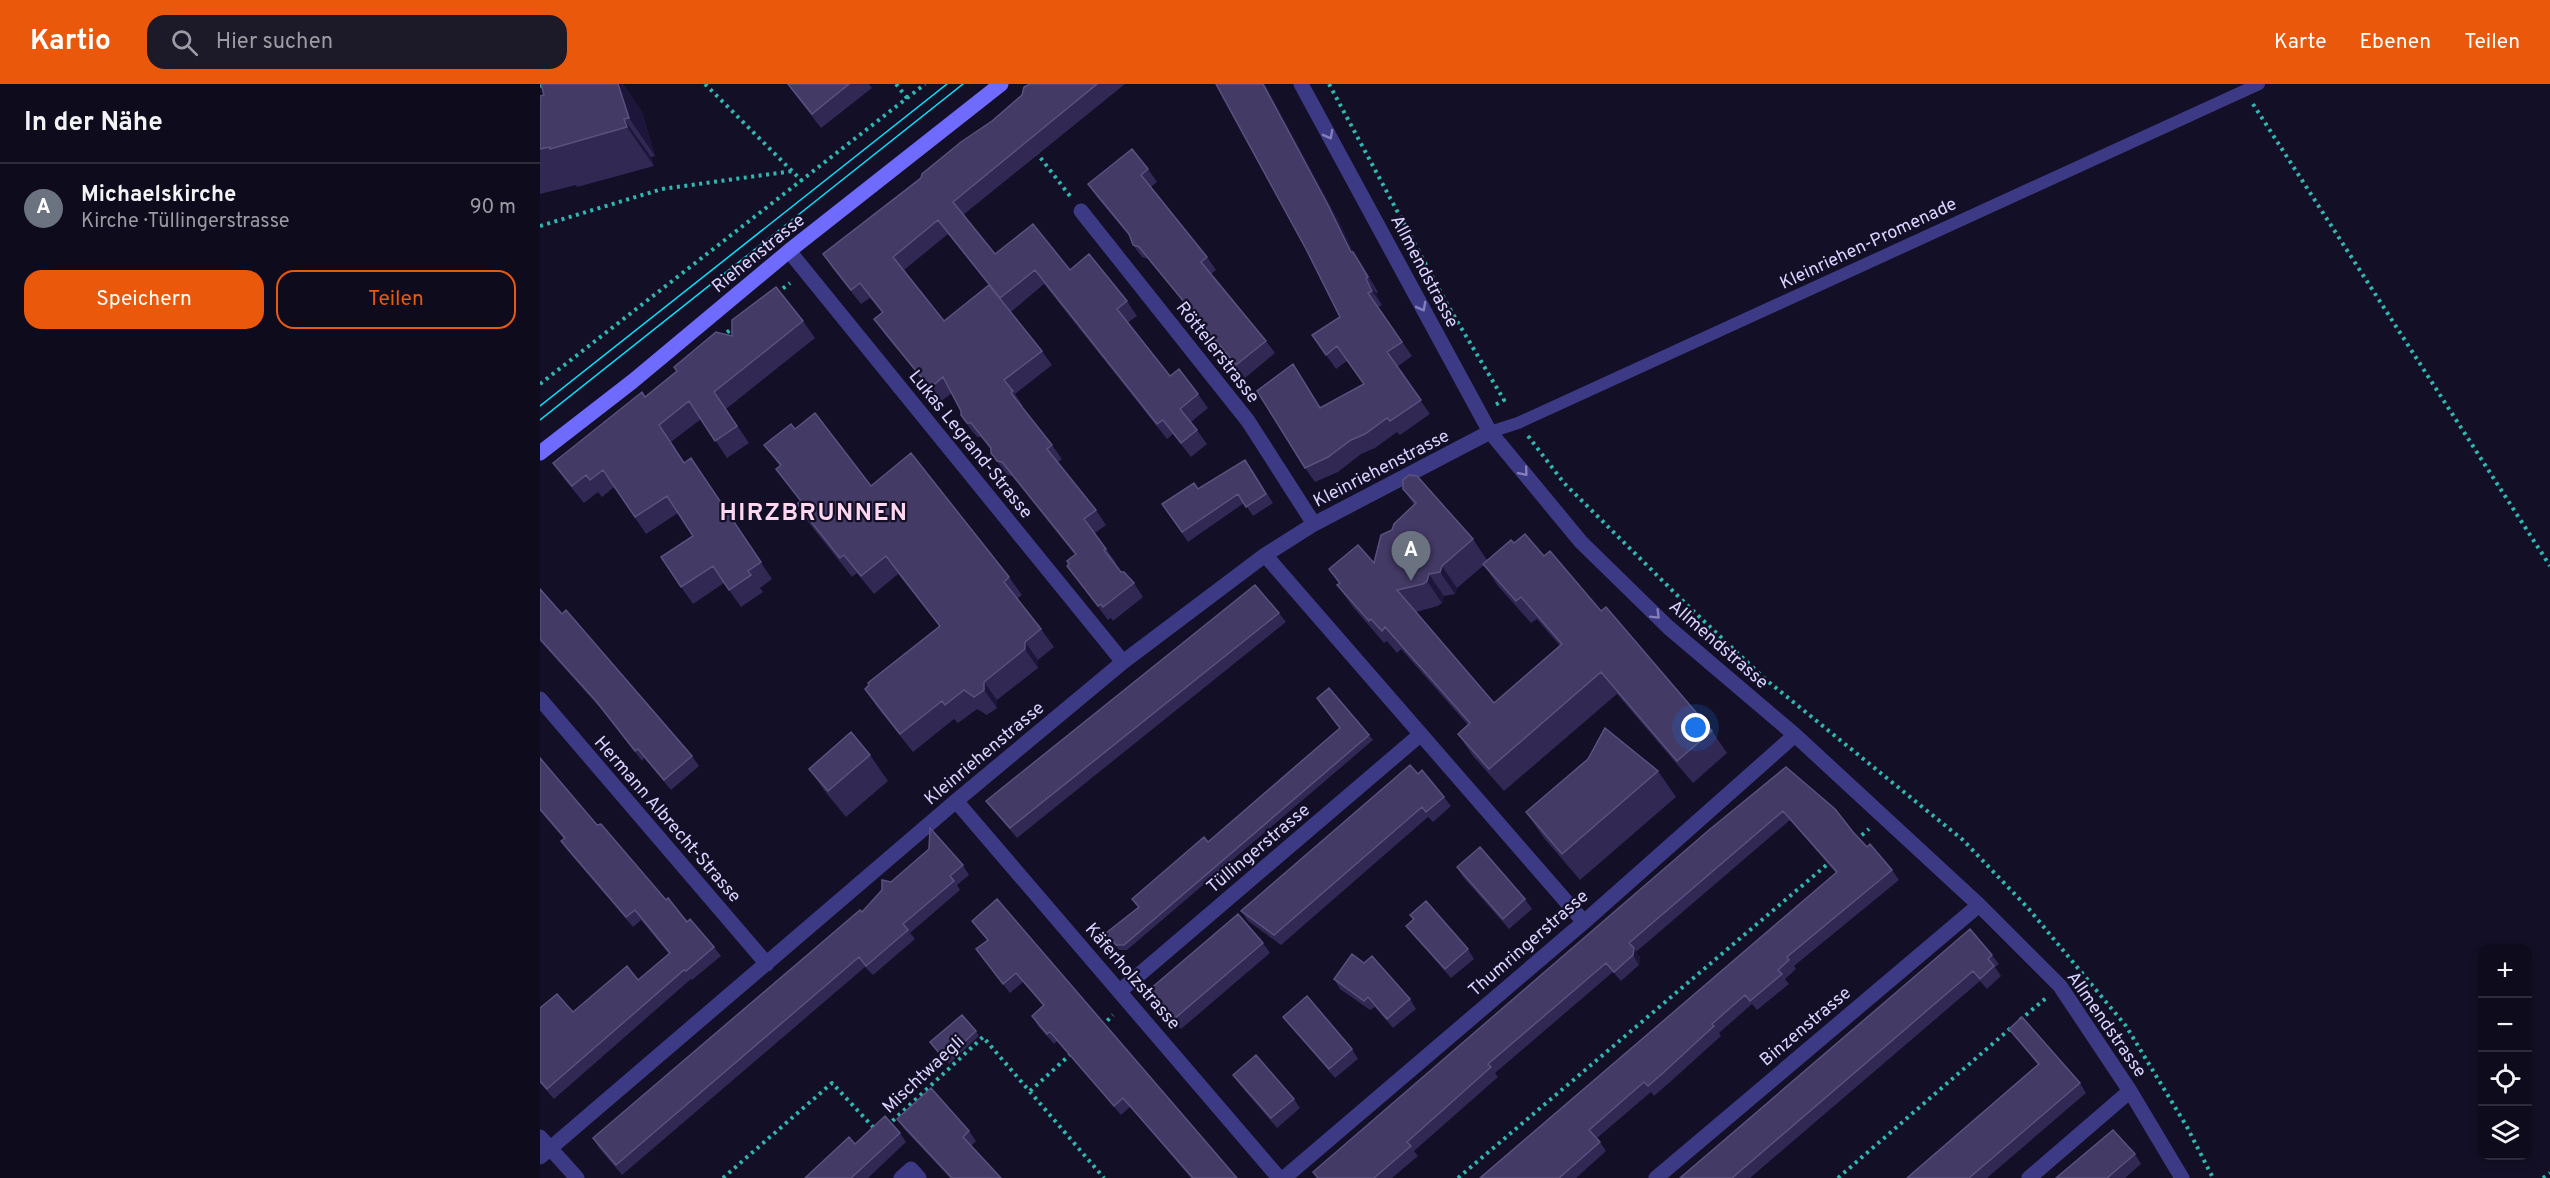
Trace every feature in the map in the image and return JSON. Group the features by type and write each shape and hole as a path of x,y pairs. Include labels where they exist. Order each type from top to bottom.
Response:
{"main road":[{"name":"Riehenstrasse","path":"540,453 633,381 789,251 1001,84"}],"street":[{"name":"Allmendstrasse","path":"1301,84 1490,432 1581,542 1668,627 1795,735 1979,905 2060,986 2130,1091 2182,1178"},
{"name":"Röttelerstrasse","path":"1081,211 1248,421 1314,524"},
{"name":"Lukas Legrand-Strasse","path":"789,251 1123,662"},
{"name":"Kleinriehenstrasse","path":"543,1147 767,964 956,801 1123,662 1265,555 1314,524 1490,432"},
{"path":"1265,555 1584,922"},
{"name":"Hermann Albrecht-Strasse","path":"540,699 767,964"},
{"name":"Tüllingerstrasse","path":"1120,991 1421,734"},
{"name":"Thumringerstrasse","path":"1281,1178 1584,922 1795,735"},
{"name":"Käferholzstrasse","path":"956,801 1281,1178"},
{"name":"Binzenstrasse","path":"1656,1178 1979,905"},
{"path":"2029,1178 2130,1091"},
{"path":"543,1147 577,1178"},
{"path":"901,1178 911,1169 919,1178"}],"lane":[{"name":"Kleinriehen-Promenade","path":"1490,432 1518,423 2259,84"}],"path":[{"path":"540,86 547,84"},
{"path":"705,84 802,180"},
{"path":"896,84 907,98"},
{"path":"540,384 925,84"},
{"path":"2244,91 2550,566"},
{"path":"1034,149 1081,211"},
{"path":"540,226 662,189 793,171"},
{"path":"1847,847 1884,817"},
{"path":"1458,1178 1838,855"},
{"path":"1838,1178 2060,986"},
{"path":"1096,1031 1113,1016 1120,991"},
{"name":"Mischtwaegli","path":"723,1178 832,1083 878,1133 983,1037 1104,1178"},
{"path":"1030,1091 1080,1046"},
{"path":"2543,1178 2550,1173"}],"building":[{"path":"541,84 618,84 629,118 624,119 627,127 550,149 550,147 540,149 540,96 544,95"},
{"path":"788,84 849,84 812,114"},
{"path":"1030,84 1097,84 953,202 995,254 1033,224 1070,270 1089,254 1127,301 1117,309 1170,376 1179,369 1198,394 1180,409 1197,430 1181,443 1163,420 1157,424 1035,270 1000,298 938,220 893,257 944,321 989,285 1042,351 1004,380 1013,391 1011,393 1052,445 1047,449 1096,510 1084,519 1121,572 1124,572 1134,583 1103,607 1101,604 1098,606 1067,566 1069,564 1067,561 1076,554 1002,462 997,461 991,453 991,448 971,423 967,423 943,377 930,388 874,319 883,312 860,283 851,290 823,254 921,178 922,174 961,142 992,121 1022,95 1024,87"},
{"path":"1216,84 1263,84 1351,252 1368,277 1366,279 1372,291 1368,293 1402,342 1387,352 1421,400 1390,421 1387,418 1328,457 1305,468 1257,391 1293,364 1320,408 1364,384 1337,346 1326,355 1312,335 1340,317 1306,249"},
{"path":"1132,149 1148,169 1141,175 1207,257 1201,262 1266,341 1236,365 1139,247 1133,245 1129,234 1088,184"},
{"path":"776,287 803,321 714,392 737,426 715,441 689,401 659,425 684,463 691,458 761,562 748,571 751,575 729,590 713,566 681,587 661,557 693,536 667,496 635,517 603,470 590,480 586,475 572,486 553,463 642,392 645,397 677,371 674,367 716,332 732,336 732,320"},
{"path":"815,413 871,486 911,453 1009,577 1004,582 1041,629 1025,642 1025,649 984,682 984,690 974,697 964,690 945,705 942,701 900,734 865,689 868,683 940,626 886,556 861,576 844,555 840,558 797,504 801,501 776,469 781,465 764,445 791,424 795,429"},
{"path":"1245,460 1266,494 1246,507 1238,494 1182,532 1162,504 1194,483 1198,489"},
{"path":"1409,475 1417,476 1473,539 1442,566 1440,572 1429,574 1427,581 1423,584 1397,590 1494,703 1562,644 1521,597 1516,601 1483,564 1511,540 1514,543 1525,534 1544,556 1550,551 1601,611 1606,607 1712,731 1677,761 1601,672 1489,769 1458,734 1470,723 1385,627 1382,631 1371,619 1369,621 1337,585 1340,583 1329,569 1358,545 1374,563 1381,535 1392,530 1394,524 1416,503 1403,489 1403,480"},
{"path":"1255,585 1279,613 1010,828 986,801"},
{"path":"540,589 562,614 566,610 692,756 664,780 638,749 635,751 596,701 540,639"},
{"path":"1329,688 1369,735 1124,945 1116,945 1106,933 1139,907 1132,899 1204,837 1208,842 1340,728 1317,698"},
{"path":"1605,728 1658,771 1562,854 1526,812 1588,759"},
{"path":"851,732 870,755 828,791 809,769"},
{"path":"540,758 597,825 601,824 666,900 668,898 687,922 690,919 714,947 686,971 684,970 547,1089 540,1081 540,1008 557,994 573,1012 627,966 638,980 670,953 635,910 626,917 561,841 565,838 540,809"},
{"path":"1410,765 1418,774 1422,770 1444,797 1426,812 1422,807 1274,935 1241,911"},
{"path":"1786,767 1835,809 1867,847 1870,844 1892,870 1787,957 1789,960 1778,970 1782,974 1750,1001 1745,995 1648,1086 1644,1082 1589,1130 1600,1142 1559,1178 1480,1178 1837,872 1783,811 1629,943 1634,948 1633,955 1614,972 1606,963 1488,1064 1491,1067 1407,1142 1411,1146 1374,1178 1318,1178 1313,1172 1709,830"},
{"path":"930,828 963,865 950,876 954,881 903,924 908,930 866,966 859,957 616,1165 593,1138 860,910 862,912 882,890 882,880 891,882 929,849"},
{"path":"1480,847 1525,899 1503,919 1457,867"},
{"path":"997,899 1237,1178 1193,1178 1123,1098 1114,1106 1050,1032 1047,1034 1032,1016 1044,1005 1016,973 1003,984 976,949 988,940 972,921"},
{"path":"1426,901 1468,949 1445,969 1406,926 1414,919 1410,915"},
{"path":"1238,914 1263,943 1174,1019 1149,990"},
{"path":"1970,929 1992,955 1988,959 1994,966 1980,979 1973,971 1732,1178 1680,1178"},
{"path":"1352,954 1364,963 1372,956 1410,999 1387,1019 1368,997 1364,1001 1334,979"},
{"path":"1307,996 1352,1049 1329,1069 1283,1017"},
{"path":"962,1015 976,1031 945,1060 930,1042"},
{"path":"2022,1017 2080,1083 1969,1178 1907,1178 2039,1064 2009,1029"},
{"path":"1256,1055 1294,1099 1271,1118 1233,1075"},
{"path":"931,1088 969,1131 963,1137 1001,1178 952,1178 897,1119"},
{"path":"885,1116 900,1133 851,1178 805,1178 849,1137 855,1144"},
{"path":"2113,1130 2135,1154 2107,1178 2056,1178"}],"tram line":[{"path":"540,406 947,84"},
{"path":"540,420 963,84"}],"place":[{"name":"Michaelskirche","path":"1411,581"}],"district":[{"name":"HIRZBRUNNEN","path":"814,512"}]}
